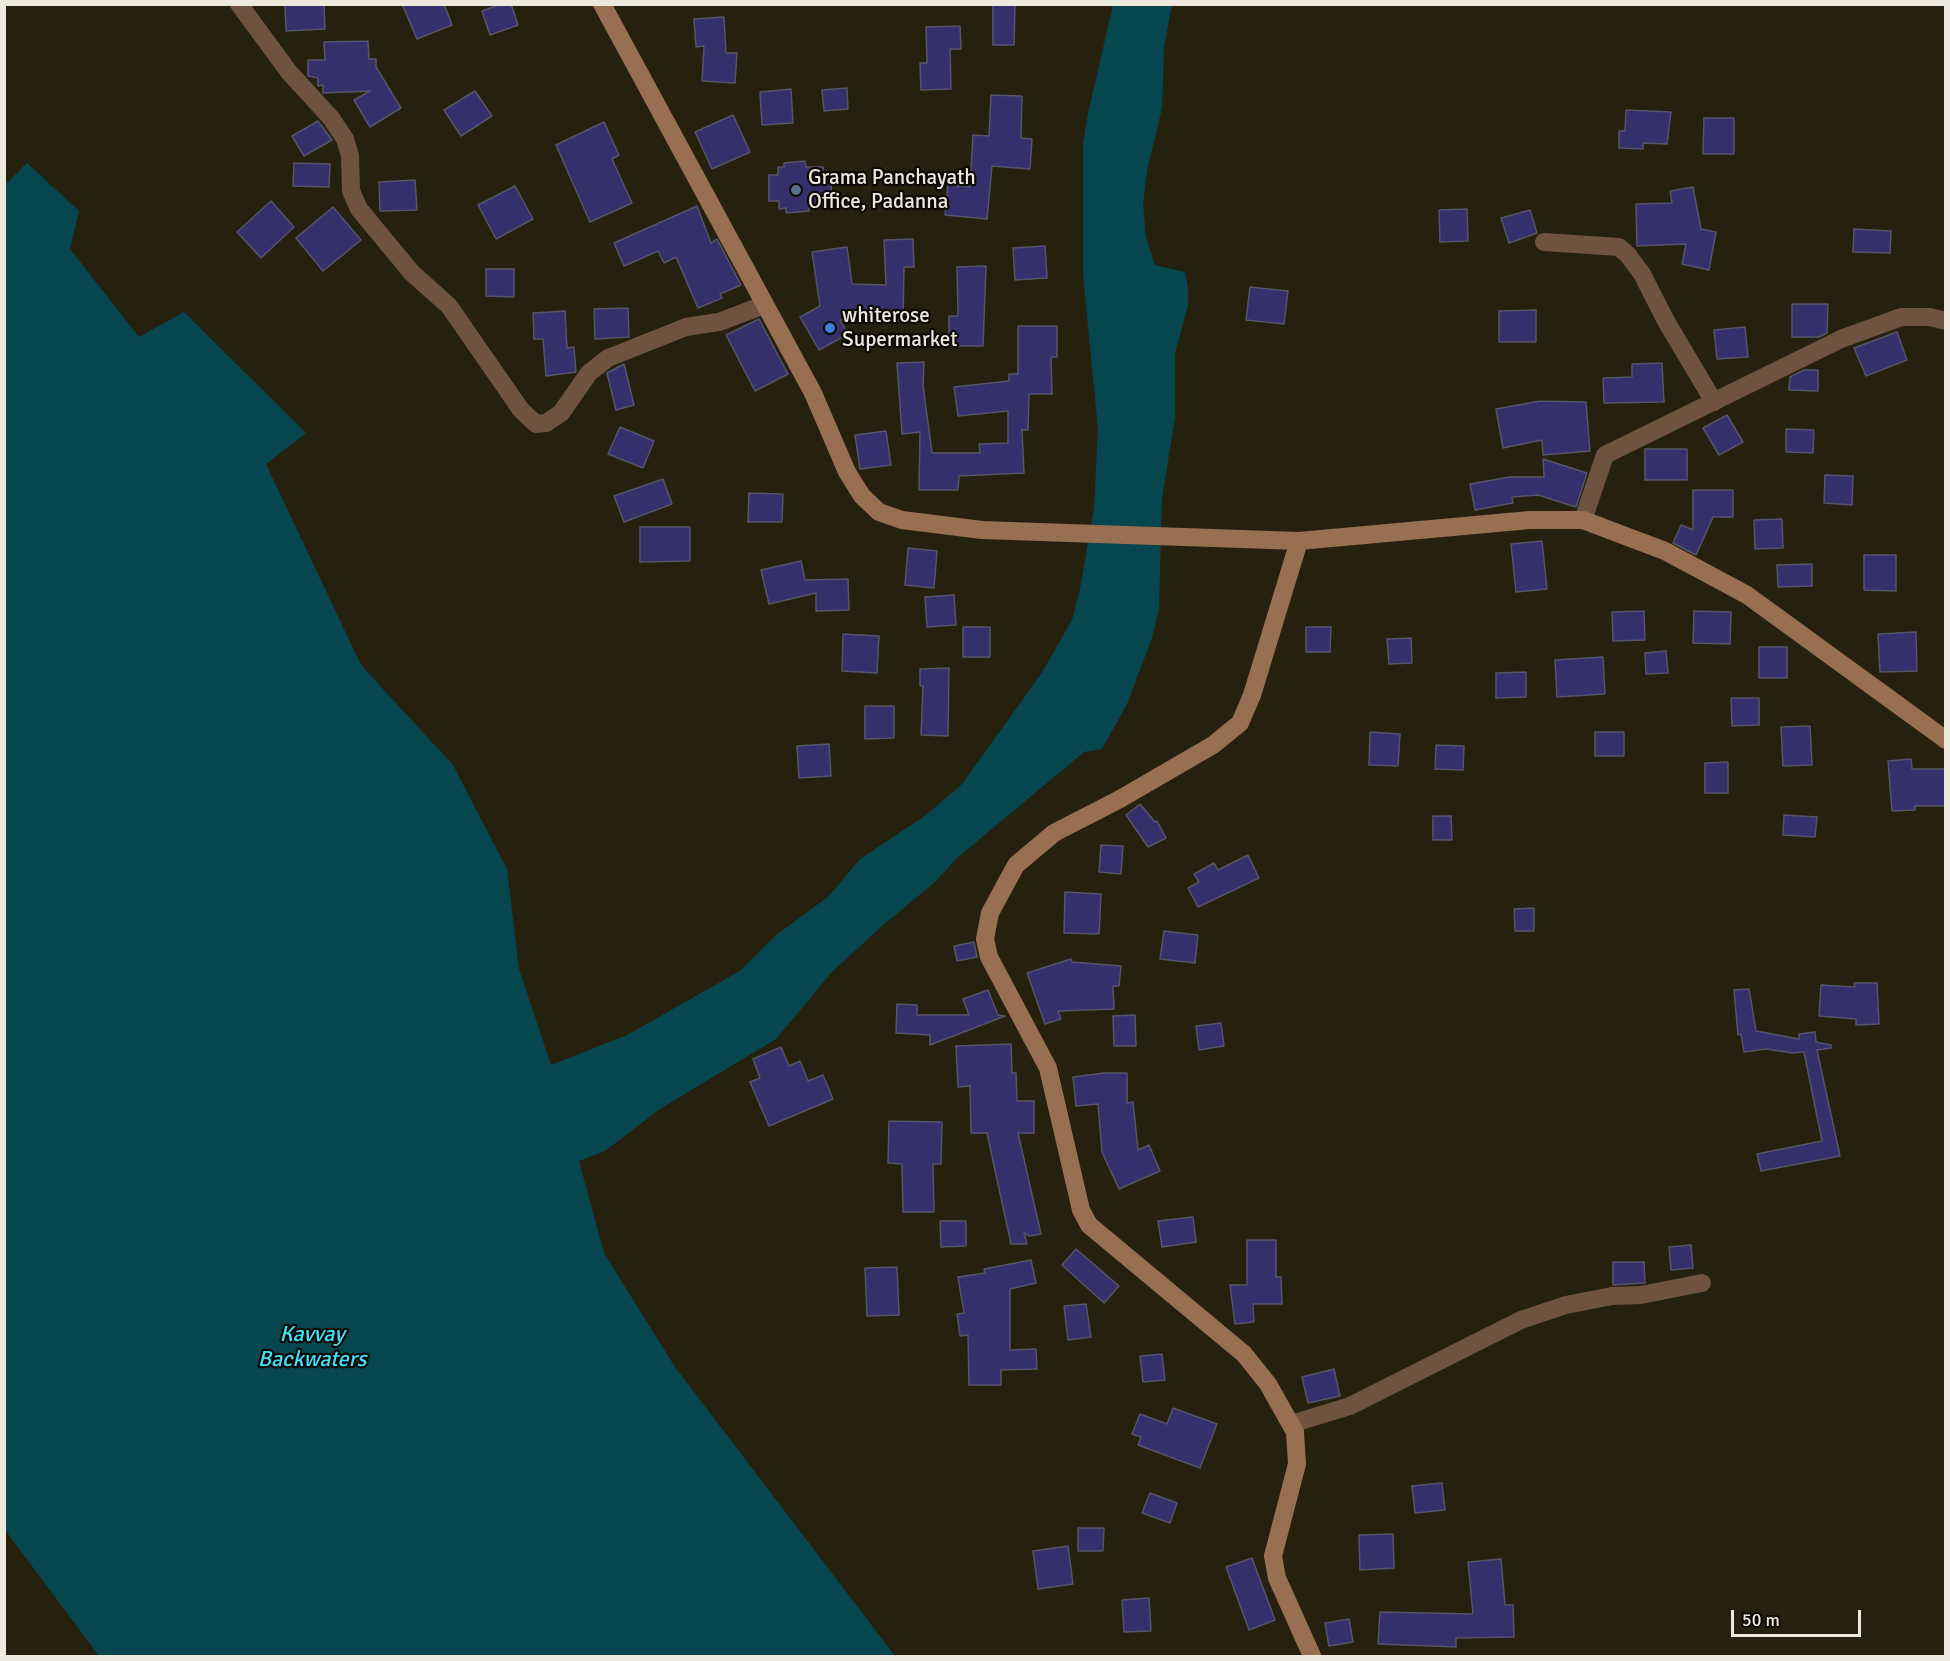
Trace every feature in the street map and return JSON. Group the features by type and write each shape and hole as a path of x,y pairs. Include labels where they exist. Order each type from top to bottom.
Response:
{"main road":[{"path":"602,4 813,393 847,472 862,496 879,512 902,520 982,530 1299,541 1530,520 1583,520 1665,551 1747,595 1946,740"},
{"path":"1299,541 1259,673 1240,723 1213,745 1120,799 1054,833 1016,865 990,913 985,939 989,957 1048,1068 1081,1210 1089,1226 1244,1354 1268,1384 1295,1432 1297,1464 1273,1556 1277,1578 1312,1656"}],"street":[{"path":"239,4 289,72 331,118 345,139 350,156 351,191 359,209 412,273 449,306 521,410 536,424 546,423 561,413 589,373 608,358 686,327 719,322 764,305"},
{"path":"1544,242 1619,247 1628,255 1642,274 1666,321 1714,402"},
{"path":"1583,520 1605,455 1841,339 1901,317 1930,317 1946,321"},
{"path":"1291,1424 1350,1406 1533,1316 1577,1302 1612,1296 1641,1295 1702,1283"}],"water":[{"name":"Kavvay Backwaters","path":"1113,5 1172,5 1164,47 1162,108 1147,171 1143,204 1146,237 1155,265 1185,272 1188,288 1188,306 1175,353 1175,418 1162,498 1159,608 1152,638 1127,704 1102,749 1084,752 956,859 934,883 882,926 831,973 776,1039 660,1109 605,1151 579,1161 604,1253 675,1367 895,1656 99,1656 5,1530 4,186 27,163 79,211 70,249 139,337 184,312 306,433 266,464 361,665 453,765 507,869 519,969 551,1065 627,1035 740,971 776,935 829,896 860,859 926,815 962,784 1041,674 1072,620 1080,589 1094,508 1098,429 1083,275 1083,144"}],"building":[{"path":"285,4 324,4 325,29 286,31"},
{"path":"402,4 444,4 452,25 417,39"},
{"path":"501,4 511,4 518,25 490,35 482,11"},
{"path":"993,4 1015,4 1014,45 993,45"},
{"path":"724,17 726,53 737,53 735,83 702,81 704,46 696,47 694,19"},
{"path":"960,26 961,49 950,49 951,89 921,90 920,63 927,63 926,27"},
{"path":"368,41 369,59 376,59 376,67 401,108 370,127 354,100 370,91 323,93 323,85 318,86 318,78 308,76 308,60 325,60 324,42"},
{"path":"847,88 848,109 824,111 822,90"},
{"path":"791,89 793,123 762,125 760,92"},
{"path":"475,91 492,116 461,136 444,110"},
{"path":"991,95 1022,96 1021,138 1032,139 1030,169 992,166 987,219 945,215 948,185 970,187 973,135 989,136"},
{"path":"1626,110 1671,112 1667,144 1643,143 1643,149 1619,148 1619,131 1625,131"},
{"path":"733,115 750,152 712,169 695,132"},
{"path":"1704,118 1734,118 1734,154 1703,154"},
{"path":"318,121 332,140 304,156 292,136"},
{"path":"604,122 619,155 612,159 632,203 590,222 556,145"},
{"name":"Grama Panchayath Office, Padanna","path":"805,161 806,167 823,167 824,182 831,181 832,202 820,203 820,207 809,207 809,211 786,213 786,208 779,209 779,201 769,201 769,175 778,175 778,167 784,167 784,163"},
{"path":"294,163 330,164 329,187 293,186"},
{"path":"415,180 417,210 380,211 379,182"},
{"path":"515,186 533,219 496,239 478,205"},
{"path":"1693,187 1701,229 1716,232 1709,270 1682,264 1686,244 1637,246 1636,204 1672,203 1670,191"},
{"path":"271,201 294,227 261,258 237,232"},
{"path":"697,206 711,243 717,239 741,285 720,294 722,298 698,308 676,257 664,263 658,251 624,266 614,243"},
{"path":"333,207 361,240 323,271 296,238"},
{"path":"1467,209 1468,241 1440,242 1439,210"},
{"path":"1530,210 1537,233 1509,243 1501,218"},
{"path":"1854,229 1891,231 1890,253 1853,252"},
{"path":"913,239 914,267 904,267 903,321 876,321 876,311 852,320 840,320 848,334 819,350 800,317 820,306 812,252 847,247 852,284 886,285 884,240"},
{"path":"1045,246 1047,278 1015,280 1013,248"},
{"path":"986,266 983,346 949,346 949,316 958,316 957,267"},
{"path":"486,269 514,269 514,297 486,296"},
{"path":"1250,287 1288,291 1284,324 1246,320"},
{"path":"1792,304 1828,304 1827,333 1819,337 1792,337"},
{"path":"628,308 629,337 595,339 594,309"},
{"path":"1536,310 1536,342 1499,342 1499,311"},
{"path":"565,311 567,348 574,347 576,372 546,376 543,339 534,339 533,313"},
{"path":"759,319 788,374 755,391 726,335"},
{"path":"1018,326 1057,326 1057,357 1051,357 1052,394 1029,394 1028,430 1022,430 1024,473 959,476 958,490 919,490 920,432 902,434 897,363 924,362 923,385 932,453 980,453 979,444 1008,443 1008,411 958,416 954,387 1009,381 1009,374 1018,374"},
{"path":"1745,327 1748,357 1717,359 1714,330"},
{"path":"1897,332 1907,360 1866,376 1854,348"},
{"path":"1662,363 1664,402 1604,403 1603,378 1632,377 1632,364"},
{"path":"624,364 634,405 616,410 607,373"},
{"path":"1804,370 1818,370 1818,391 1789,390 1790,377"},
{"path":"1540,401 1586,402 1590,451 1543,455 1542,440 1503,448 1496,409"},
{"path":"1727,415 1743,442 1719,455 1703,428"},
{"path":"620,427 654,441 643,468 608,454"},
{"path":"1786,429 1814,430 1813,453 1786,452"},
{"path":"886,431 891,465 860,469 855,435"},
{"path":"1645,449 1687,449 1687,480 1645,480"},
{"path":"1543,459 1587,473 1576,507 1538,495 1512,497 1513,503 1475,510 1470,484 1509,477 1544,477"},
{"path":"1825,475 1853,476 1852,505 1824,503"},
{"path":"663,479 672,504 624,522 614,496"},
{"path":"1693,490 1733,490 1733,517 1713,517 1696,555 1673,543 1681,525 1693,530"},
{"path":"749,493 783,494 782,522 748,522"},
{"path":"1782,519 1783,548 1755,549 1754,520"},
{"path":"640,527 690,527 690,561 640,562"},
{"path":"1542,541 1547,589 1516,592 1511,544"},
{"path":"908,548 937,551 934,588 905,585"},
{"path":"1864,555 1896,555 1896,591 1864,590"},
{"path":"801,561 805,580 848,579 849,610 816,611 816,593 769,604 761,570"},
{"path":"1812,564 1812,586 1778,587 1777,565"},
{"path":"954,595 956,625 927,627 925,597"},
{"path":"1644,611 1645,640 1613,641 1612,612"},
{"path":"1694,611 1731,612 1730,644 1693,643"},
{"path":"963,627 990,627 990,657 963,657"},
{"path":"1306,627 1331,627 1330,652 1306,652"},
{"path":"1916,632 1917,671 1880,672 1878,634"},
{"path":"843,634 879,636 877,673 842,671"},
{"path":"1411,638 1412,663 1389,664 1387,639"},
{"path":"1759,647 1787,647 1787,678 1759,678"},
{"path":"1666,651 1668,673 1646,674 1645,653"},
{"path":"1603,657 1605,694 1557,697 1555,660"},
{"path":"949,668 948,736 921,735 923,686 920,686 920,669"},
{"path":"1526,672 1526,697 1496,698 1496,673"},
{"path":"1731,698 1759,698 1759,725 1732,726"},
{"path":"865,706 894,706 894,738 865,739"},
{"path":"1810,726 1812,765 1783,766 1781,727"},
{"path":"1370,732 1400,734 1398,766 1369,765"},
{"path":"1595,732 1624,732 1624,756 1595,756"},
{"path":"829,744 831,776 799,778 797,746"},
{"path":"1436,745 1464,746 1463,770 1435,769"},
{"path":"1911,759 1912,769 1946,769 1946,806 1915,806 1915,810 1892,811 1888,761"},
{"path":"1728,762 1728,793 1705,793 1705,763"},
{"path":"1140,804 1155,822 1157,821 1166,838 1148,847 1126,815"},
{"path":"1784,815 1817,817 1815,837 1783,835"},
{"path":"1433,816 1451,816 1452,840 1433,840"},
{"path":"1101,845 1123,846 1121,874 1099,872"},
{"path":"1248,855 1259,878 1198,907 1188,888 1199,882 1194,874 1214,863 1218,870"},
{"path":"1065,892 1101,894 1099,934 1064,933"},
{"path":"1534,908 1534,931 1515,931 1514,909"},
{"path":"1164,931 1198,935 1195,963 1160,959"},
{"path":"974,942 977,957 957,961 954,946"},
{"path":"1071,959 1072,962 1121,966 1119,986 1113,986 1114,1009 1058,1011 1061,1019 1045,1024 1027,973"},
{"path":"1854,983 1877,983 1879,1024 1856,1025 1856,1019 1819,1016 1821,985 1855,987"},
{"path":"1749,989 1756,1031 1799,1039 1799,1034 1815,1032 1816,1042 1831,1045 1831,1048 1817,1050 1840,1156 1761,1171 1757,1154 1822,1141 1804,1052 1793,1053 1766,1049 1744,1052 1741,1034 1738,1035 1734,990"},
{"path":"988,990 998,1015 1005,1016 930,1045 930,1035 896,1033 897,1004 917,1005 917,1015 969,1015 963,999"},
{"path":"1135,1015 1136,1046 1114,1046 1113,1016"},
{"path":"1221,1023 1224,1046 1199,1050 1196,1026"},
{"path":"1011,1044 1012,1073 1016,1073 1017,1101 1034,1101 1034,1133 1018,1133 1041,1234 1029,1236 1024,1232 1027,1244 1011,1244 987,1133 971,1133 970,1086 958,1087 956,1046"},
{"path":"781,1047 789,1066 800,1061 808,1081 823,1075 833,1099 769,1126 750,1082 760,1078 753,1059"},
{"path":"1127,1073 1127,1103 1133,1102 1138,1150 1149,1145 1160,1171 1119,1189 1102,1152 1098,1104 1076,1106 1073,1077"},
{"path":"889,1121 942,1122 941,1164 933,1164 934,1212 903,1212 902,1164 888,1163"},
{"path":"1193,1217 1196,1242 1162,1247 1158,1221"},
{"path":"940,1221 966,1221 966,1246 941,1247"},
{"path":"1247,1240 1276,1240 1276,1277 1281,1277 1282,1304 1253,1304 1254,1322 1235,1324 1230,1285 1247,1285"},
{"path":"1691,1245 1693,1268 1671,1270 1669,1247"},
{"path":"1076,1249 1119,1286 1104,1303 1062,1265"},
{"path":"1031,1260 1036,1283 1010,1289 1010,1350 1036,1349 1037,1369 1001,1370 1001,1385 969,1385 968,1335 960,1336 957,1314 964,1313 958,1277 985,1273 984,1269"},
{"path":"1613,1262 1644,1262 1645,1283 1613,1285"},
{"path":"897,1267 899,1315 867,1316 865,1268"},
{"path":"1086,1304 1091,1337 1068,1340 1064,1306"},
{"path":"1162,1354 1165,1380 1143,1382 1140,1356"},
{"path":"1334,1369 1340,1396 1308,1403 1302,1377"},
{"path":"1173,1408 1217,1424 1200,1468 1138,1445 1141,1437 1132,1434 1140,1414 1167,1424"},
{"path":"1442,1483 1445,1510 1415,1513 1412,1486"},
{"path":"1150,1493 1177,1503 1170,1523 1142,1513"},
{"path":"1078,1528 1104,1528 1103,1551 1078,1551"},
{"path":"1393,1534 1394,1568 1360,1570 1359,1535"},
{"path":"1068,1546 1073,1584 1038,1589 1033,1551"},
{"path":"1252,1558 1275,1620 1249,1630 1226,1567"},
{"path":"1501,1559 1505,1605 1513,1605 1514,1637 1456,1638 1456,1647 1378,1644 1380,1612 1473,1614 1468,1562"},
{"path":"1149,1598 1151,1631 1124,1632 1122,1600"},
{"path":"1349,1619 1353,1642 1329,1646 1325,1623"}],"place":[{"name":"Grama Panchayath Office, Padanna","path":"796,190"},
{"name":"whiterose Supermarket","path":"830,328"}]}
